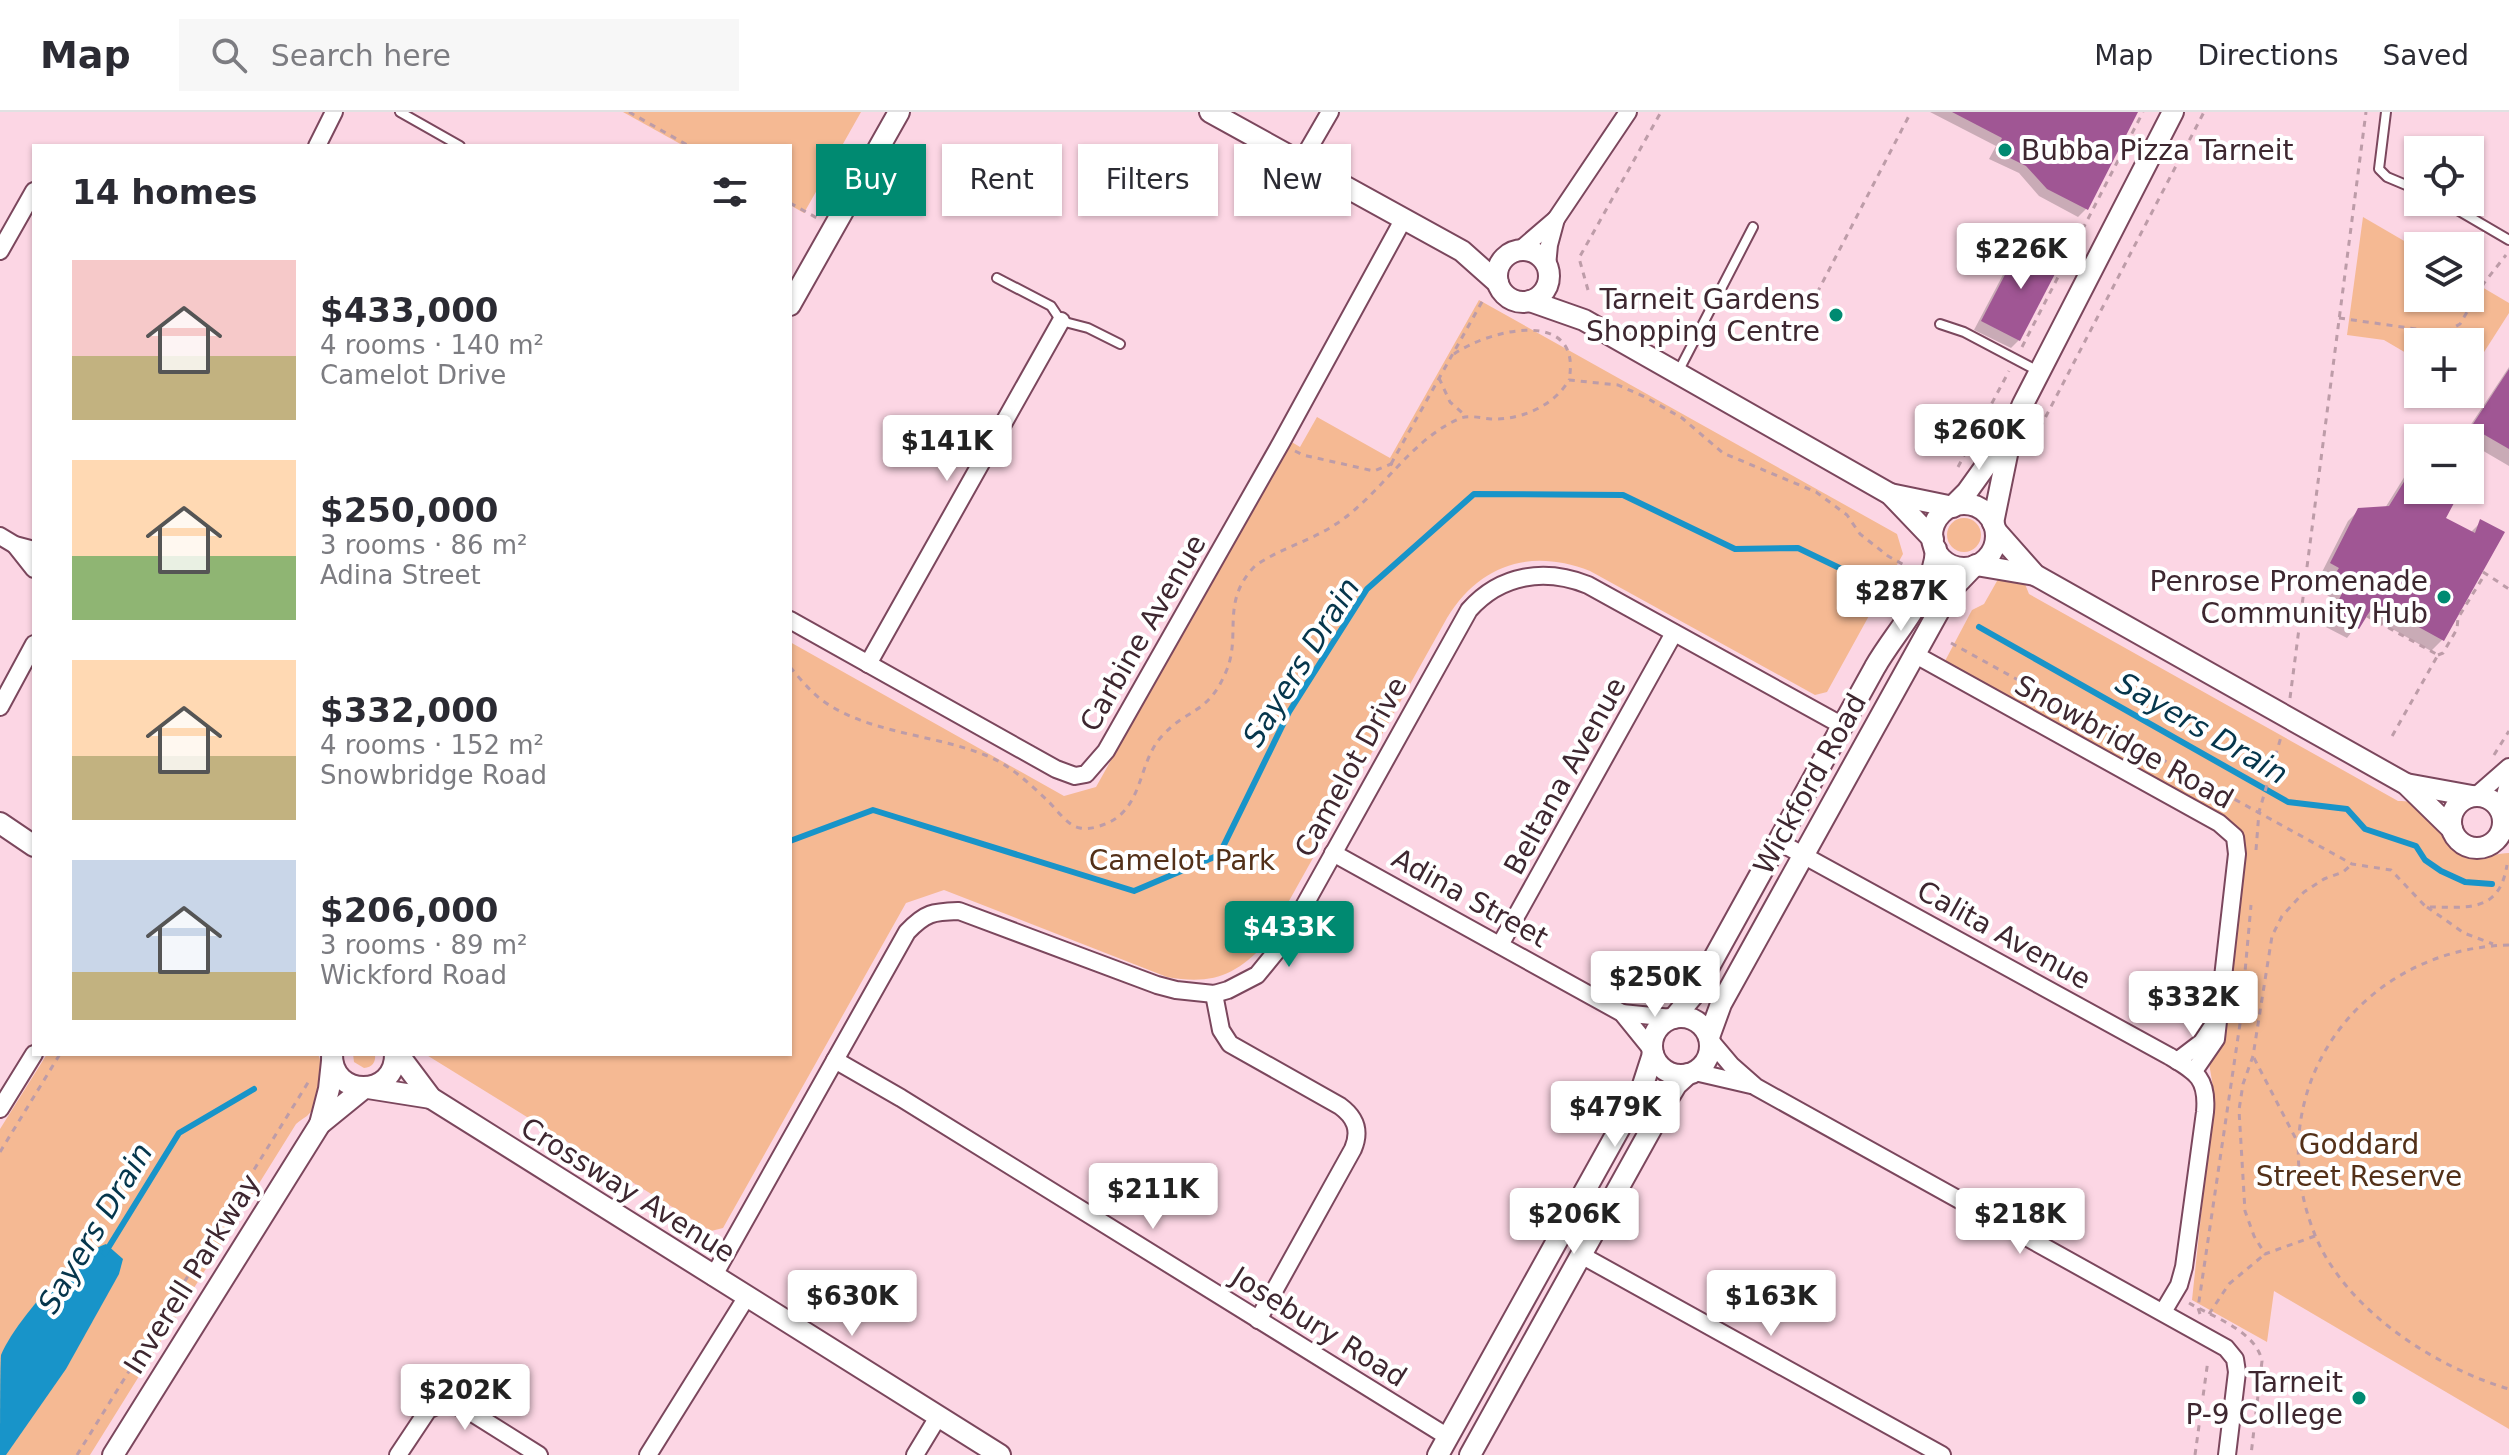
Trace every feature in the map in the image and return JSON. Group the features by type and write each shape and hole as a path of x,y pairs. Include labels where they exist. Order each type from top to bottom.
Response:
{"street":[{"path":"320,139 334,112"},
{"path":"792,301 899,112"},
{"path":"1210,112 1268,144"},
{"path":"1311,144 1330,112"},
{"path":"1498,283 1500,264 1556,219 1628,112"},
{"path":"1934,544 1939,517 1973,485 2012,430 2038,372 2173,112"},
{"path":"1351,190 1462,251 1508,296 1553,307 1584,320 1890,494 1926,529 1942,559 1953,566 2035,575"},
{"path":"0,251 32,195"},
{"path":"1530,301 1546,288 1549,245 1556,219"},
{"name":"Carbine Avenue","path":"792,621 1056,769 1075,776 1086,774 1106,751 1403,220"},
{"path":"1462,251 1537,254 1563,296 1584,320"},
{"path":"868,664 1061,321"},
{"path":"1974,566 1992,551 2012,430"},
{"path":"1890,494 1953,506 1965,504 1985,511 1994,527 2035,575 2406,784 2462,843 2470,847 2501,853 2509,780"},
{"path":"7,540 32,549"},
{"path":"7,540 32,567"},
{"name":"Wickford Road","path":"1673,1018 1694,994 1893,637 1930,580 1934,544"},
{"name":"Wickford Road","path":"1709,1038 1721,1004 1914,654 1950,591 1974,566"},
{"name":"Camelot Drive","path":"1214,994 1243,983 1265,967 1284,942 1459,626 1469,610 1501,584 1527,576 1566,577 1588,585 1843,726"},
{"name":"Beltana Avenue","path":"1500,945 1674,633"},
{"path":"0,707 32,649"},
{"name":"Snowbridge Road","path":"1914,654 2219,823 2231,833 2237,854 2216,1039 2194,1071"},
{"path":"2452,829 2452,812 2457,805 2474,796 2509,767"},
{"path":"2406,784 2491,800 2504,816"},
{"path":"0,823 32,845"},
{"name":"Calita Avenue","path":"1779,842 2194,1071"},
{"name":"Adina Street","path":"1333,853 1622,1013 1653,1052"},
{"path":"713,1277 907,932 920,918 934,912 959,911 1157,985 1214,994 1221,1030 1230,1044 1340,1106 1352,1116 1357,1130 1353,1149 1258,1320"},
{"name":"Adina Street","path":"1622,1013 1673,1018"},
{"name":"Snowbridge Road","path":"2177,1061 2202,1042 2217,1015"},
{"path":"1443,1446 1642,1088 1656,1031 1673,1018 1691,1018 1705,1029 1731,1065 1756,1087 2231,1352 2236,1365 2227,1455"},
{"path":"1470,1455 1676,1085 1708,1058 1709,1038"},
{"path":"1653,1052 1663,1069 1670,1073 1692,1073 1756,1087"},
{"path":"0,1109 33,1056"},
{"path":"332,1056 339,1077 354,1087 365,1088"},
{"name":"Inverell Parkway","path":"113,1455 320,1124 329,1089 332,1056"},
{"name":"Inverell Parkway","path":"320,1124 365,1088 386,1079 396,1056"},
{"name":"Crossway Avenue","path":"398,1056 431,1098 1000,1455"},
{"name":"Josebury Road","path":"835,1060 1258,1320 1443,1446"},
{"path":"2163,1312 2179,1285 2184,1267 2205,1112 2205,1091 2194,1071"},
{"name":"Crossway Avenue","path":"365,1088 431,1098"},
{"path":"1556,1243 1942,1455"},
{"path":"648,1455 746,1298"},
{"path":"398,1455 428,1410 445,1402 469,1411 539,1455"},
{"path":"915,1455 938,1417"}],"lane":[{"path":"400,112 456,144"},
{"path":"2386,112 2379,169 2387,177 2404,184"},
{"path":"2468,216 2509,240"},
{"path":"1677,375 1753,227"},
{"path":"997,278 1051,306 1061,321 1088,328 1120,344"},
{"path":"1940,324 1964,332 2038,372"}],"path":[{"path":"629,112 685,144"},
{"path":"1588,290 1579,258 1661,112"},
{"path":"1817,293 1911,112"},
{"path":"1958,467 2143,112"},
{"path":"2024,460 2204,112"},
{"path":"792,204 834,227"},
{"path":"2339,318 2444,333 2453,330 2509,250"},
{"path":"1281,443 1303,455 1374,471 1391,464 1483,300"},
{"path":"1439,378 1450,402 1466,416 1493,419 1521,415 1558,395 1569,380 1572,367 1570,354 1564,346 1548,334 1531,329 1519,328 1485,337 1467,344 1453,355"},
{"path":"1569,380 1618,385 1645,397 1682,418 1723,453 1816,492 1847,515 1860,534 1879,549 1930,580"},
{"path":"792,669 815,694 842,712 987,756 1013,772 1071,824 1082,828 1102,826 1117,818 1133,800 1152,751 1163,734 1205,706 1218,689 1230,658 1234,601 1245,577 1266,558 1335,525 1359,507 1433,435 1466,416"},
{"path":"1391,464 1397,468"},
{"path":"2391,738 2438,655 2443,653 2457,629 2458,618 2484,573 2509,589"},
{"path":"2367,616 2438,655"},
{"path":"1951,643 2352,864 2391,870 2426,907 2464,933 2497,945"},
{"path":"2488,765 2509,731"},
{"path":"2426,907 2470,906 2490,900 2500,890 2501,853"},
{"path":"2265,1254 2249,1223 2242,1193 2239,1110 2243,1084 2253,1056 2270,945 2276,926 2290,905 2314,884 2343,872 2352,864"},
{"path":"2509,945 2435,959 2408,970 2367,998 2336,1034 2314,1069 2302,1112 2298,1143 2304,1200 2315,1236 2353,1294 2372,1313 2427,1353 2509,1389"},
{"path":"0,1152 59,1056"},
{"path":"2253,1056 2298,1143"},
{"path":"77,1455 311,1079"},
{"path":"2209,1314 2229,1284 2265,1254 2315,1236"},
{"path":"2195,1455 2209,1338"}],"green space":[{"path":"623,112 861,112 843,144 816,144 816,192 804,213 792,206 792,144 680,144"},
{"path":"2363,217 2404,241 2404,312 2484,312 2484,288 2509,303 2509,313 2484,352 2484,328 2404,328 2404,352 2384,340 2347,335"},
{"name":"Camelot Park","path":"1479,300 1897,534 1903,554 1827,692 1815,695 1590,571 1547,561 1509,566 1491,573 1460,600 1447,618 1265,944 1243,964 1221,976 1197,980 1167,977 944,890 906,903 723,1228 711,1231 428,1056 792,1056 792,643 1064,796 1096,787 1290,441 1300,447 1317,417 1390,458"},
{"path":"1964,518 1976,523 1981,535 1976,547 1964,552 1952,547 1947,535 1952,523"},
{"name":"Goddard Street Reserve","path":"2001,574 2025,584 2029,594 2398,801 2412,802 2422,808 2459,853 2475,857 2509,853 2509,1429 2274,1291 2267,1342 2192,1300 2214,1093 2209,1063 2222,1035 2245,850 2244,836 2231,821 1945,661 1972,610 1984,604"},
{"path":"46,1056 319,1056 320,1061 321,1086 312,1110 296,1124 90,1455 0,1455 0,1129"},
{"path":"353,1056 375,1056 371,1066 364,1068 354,1062"}],"water":[{"path":"106,1244 123,1259 119,1274 66,1369 6,1455 0,1455 1,1355 8,1341 31,1308 62,1275 93,1250"}],"building":[{"path":"1952,112 2138,112 2088,210 2047,189 2026,166 1996,151 2002,138"},
{"path":"2024,238 2038,244 2057,270 2020,341 1981,321"},
{"path":"2509,369 2509,449 2484,435 2484,424 2473,424"},
{"path":"2404,482 2404,504 2454,504 2446,518 2475,533 2480,519 2505,532 2444,641 2375,603 2359,629 2332,614 2344,589 2331,580 2339,568 2330,563 2358,508 2389,506"}],"waterway":[{"name":"Sayers Drain","path":"792,840 873,810 1134,891 1219,855 1289,712 1367,589 1474,494 1623,495 1735,549 1798,548 1877,586"},
{"name":"Sayers Drain","path":"1979,627 2288,802 2347,809 2365,829 2416,846 2425,860 2441,871 2465,882 2492,884"},
{"name":"Sayers Drain","path":"105,1253 179,1133 254,1089"}],"place":[{"name":"Bubba Pizza Tarneit","path":"2005,150"},
{"name":"Tarneit Gardens Shopping Centre","path":"1836,315"},
{"name":"Penrose Promenade Community Hub","path":"2444,597"},
{"name":"Tarneit P-9 College","path":"2359,1398"}]}
